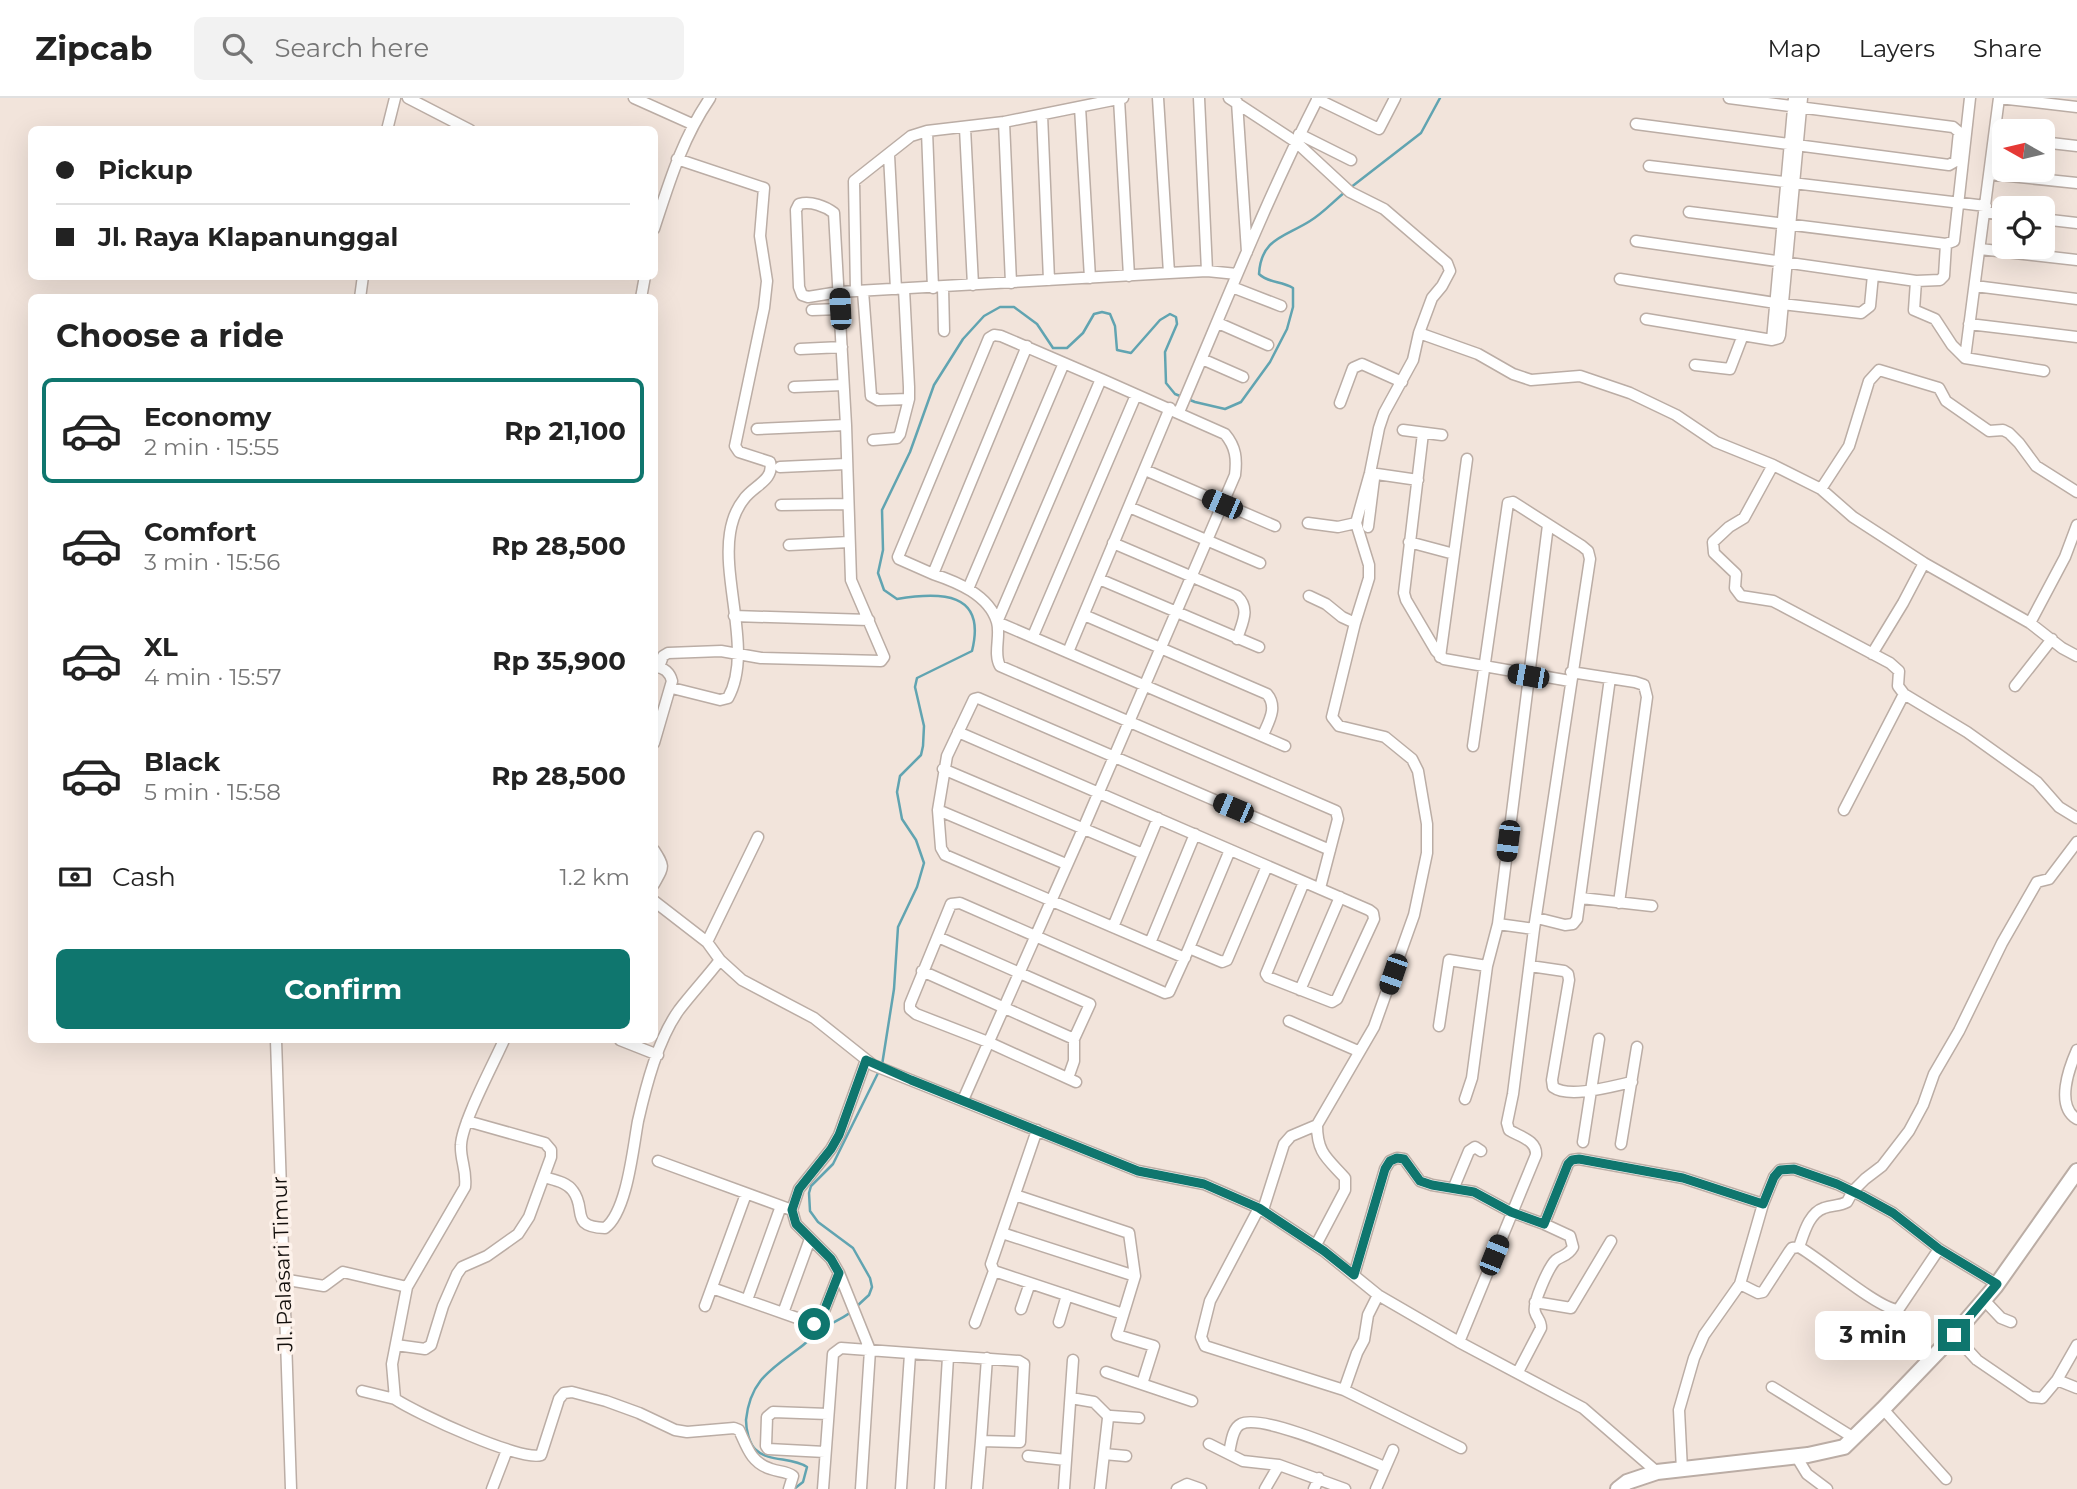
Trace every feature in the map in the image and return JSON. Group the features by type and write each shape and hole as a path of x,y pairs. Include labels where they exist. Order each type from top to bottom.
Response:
{"street":[{"path":"388,126 395,98"},
{"path":"408,98 462,126"},
{"path":"634,98 692,124"},
{"path":"658,217 692,124 710,98"},
{"path":"909,399 878,400 871,396 852,186 856,177 911,136 927,131 1004,122 1121,98 1129,276"},
{"path":"1158,98 1169,273"},
{"path":"1199,98 1207,271"},
{"path":"1068,652 1145,470 1191,386 1297,138 1318,99 1379,129 1395,98"},
{"path":"1636,124 1949,165 1956,161 1959,132 1953,127 1797,103 1729,98"},
{"path":"1689,212 1946,244 1954,240 1970,98"},
{"path":"1999,119 1999,98 2077,107"},
{"path":"1233,100 1297,138 1351,160"},
{"path":"1233,100 1248,253"},
{"path":"1646,319 1772,340 1779,338 1778,303 1797,103"},
{"path":"1080,107 1090,278"},
{"path":"1042,114 1049,280"},
{"path":"1004,122 1011,283"},
{"path":"965,128 972,285"},
{"path":"927,131 938,287 944,331"},
{"path":"1297,138 1350,192 1384,209 1449,267 1450,271 1432,298 1419,333 1413,360 1384,414 1373,474 1368,527"},
{"path":"2055,143 2077,146"},
{"path":"873,440 897,438 909,399 889,155"},
{"path":"672,688 720,701 728,698 733,690 738,654 734,595 729,568 729,536 733,516 744,499 772,470 770,462 740,452 735,446 764,307 766,281 760,220 764,188 677,159"},
{"path":"1648,166 1789,185 1958,203 1992,211"},
{"path":"1965,358 1992,166"},
{"path":"1990,174 2077,183"},
{"path":"658,665 668,653 721,651 761,657 881,661 883,653 850,580 846,425 840,309 839,292 834,213 827,208 799,204 796,210 799,288 802,295 808,297 839,292 1169,273 1207,271 1237,274"},
{"path":"2055,220 2077,223"},
{"path":"1636,241 1916,281 1940,280 1944,276 1946,244"},
{"path":"1980,249 2077,260"},
{"path":"1620,279 1861,313 1870,306 1873,275"},
{"path":"1916,281 1914,310 1934,319 1954,348 1965,358 2044,370"},
{"path":"1975,286 2077,299"},
{"path":"1232,288 1281,306"},
{"path":"812,310 840,309"},
{"path":"1218,323 1268,345"},
{"path":"1969,324 2077,337"},
{"path":"1419,333 1478,354 1513,374 1531,380 1580,376 1630,393 1676,415 1716,442 1773,465 1821,489 1853,517 1924,563 2030,623 2077,656"},
{"path":"963,1100 1146,684 1235,475 1237,459 1232,442 1225,434 1177,408 1136,395 1001,335 989,338 898,557 900,560 968,589 988,608 997,622 1146,684 1284,746"},
{"path":"1695,365 1730,369 1743,335"},
{"path":"933,574 1027,346"},
{"path":"800,349 842,347"},
{"path":"1202,359 1243,377"},
{"path":"968,589 1064,363"},
{"path":"1340,403 1353,368 1357,365 1362,364 1402,382"},
{"path":"1821,489 1849,446 1869,381 1879,370 1939,388 1946,401 1989,431 2003,430 2008,433 2036,466 2077,492"},
{"path":"1101,379 997,622 997,658 1000,666 1336,811 1338,819 1320,888"},
{"path":"794,387 844,385"},
{"path":"1033,636 1136,395"},
{"path":"757,429 846,425"},
{"path":"1403,430 1442,435"},
{"path":"1423,433 1404,593 1440,657 1528,676 1610,678 1635,681 1644,685 1647,697 1619,903"},
{"path":"1440,657 1467,459"},
{"path":"780,467 846,464"},
{"path":"1773,465 1744,518 1715,540 1713,551 1736,574 1735,588 1741,596 1773,601 1899,671 1898,686 1904,694 1928,706 2037,782 2059,807 2077,818"},
{"path":"1145,470 1275,526"},
{"path":"1373,474 1418,480"},
{"path":"1316,1245 1345,1190 1346,1182 1321,1152 1317,1141 1317,1125 1374,1027 1414,915 1427,853 1427,824 1419,771 1412,759 1385,737 1339,726 1332,717 1369,578 1356,523 1373,474"},
{"path":"1459,1342 1536,1155 1534,1143 1509,1130 1507,1123 1590,559 1588,551 1582,546 1513,502 1508,503 1473,746"},
{"path":"781,505 848,504"},
{"path":"1129,508 1260,563"},
{"path":"1308,523 1338,527 1356,523"},
{"path":"2030,623 2065,557 2077,525"},
{"path":"1465,1099 1476,1055 1488,966 1498,924 1548,526"},
{"path":"789,545 849,542"},
{"path":"1409,542 1454,554"},
{"path":"1113,543 1237,596 1244,603 1246,612 1237,639"},
{"path":"1872,654 1924,563"},
{"path":"1099,579 1259,648"},
{"path":"1309,596 1355,623"},
{"path":"1084,615 1267,694 1272,700 1273,709 1263,735"},
{"path":"734,616 869,620"},
{"path":"2015,686 2052,639"},
{"path":"658,668 671,676 672,688 658,728"},
{"path":"1498,924 1565,925 1573,924 1577,919 1610,678"},
{"path":"1844,810 1904,694"},
{"path":"1267,866 1227,960 1222,962 1150,943 946,855 941,848 938,810 943,769 971,702 978,698 1330,850"},
{"path":"958,732 1369,909 1374,919 1337,999 1332,1002 1268,976 1265,970 1304,882"},
{"path":"943,769 1143,854"},
{"path":"938,810 1066,864"},
{"path":"1113,927 1158,818"},
{"path":"1150,943 1195,834"},
{"path":"706,942 758,837"},
{"path":"1799,1247 1811,1218 1821,1208 1847,1202 1865,1179 1877,1172 1909,1131 1923,1105 1934,1074 2037,882 2049,879 2077,842"},
{"path":"938,937 1090,1004 1074,1039 1072,1080 988,1042 916,1014 910,1009 922,971 951,904 955,902 1035,934 1160,992 1169,992 1230,850"},
{"path":"658,854 663,866 658,876"},
{"path":"1300,990 1340,897"},
{"path":"1581,898 1652,906"},
{"path":"658,904 706,942 720,960 742,980 814,1018 870,1062 1138,1171 1204,1184 1261,1209 1316,1245 1378,1295 1583,1408 1657,1472"},
{"path":"544,1177 568,1186 576,1193 580,1218 587,1225 605,1228 610,1224 624,1190 642,1109 665,1036 679,1011 720,960"},
{"path":"1439,1026 1449,961 1488,966"},
{"path":"1530,966 1564,971 1568,974 1553,1087 1559,1091 1591,1091 1632,1082"},
{"path":"922,971 1074,1039"},
{"path":"1289,1021 1358,1051"},
{"path":"1583,1142 1599,1039"},
{"name":"Jl. Palasari Timur","path":"276,1043 291,1489"},
{"path":"395,1399 392,1381 407,1287 465,1187 467,1173 460,1142 503,1043"},
{"path":"628,1043 658,1055"},
{"path":"1621,1144 1637,1047"},
{"path":"2077,1050 2065,1090 2069,1111 2077,1119"},
{"path":"747,1300 786,1208 831,1149 870,1062"},
{"path":"396,1345 429,1348 443,1306 462,1267 487,1256 518,1234 529,1217 551,1157 551,1150 545,1143 467,1121"},
{"path":"1317,1125 1291,1136 1284,1144 1275,1177 1261,1209 1210,1301 1201,1342 1205,1346 1344,1390 1461,1448"},
{"path":"975,1323 994,1271 992,1264 1037,1130"},
{"path":"1454,1187 1469,1151 1475,1147 1481,1151"},
{"path":"1354,1275 1381,1182 1390,1161 1397,1158 1404,1159 1420,1181 1474,1192 1511,1212 1570,1236 1573,1247 1570,1253 1553,1262 1535,1302 1535,1312 1541,1328 1518,1373"},
{"path":"1544,1224 1568,1164 1579,1159 1683,1178 1763,1204"},
{"path":"658,1161 786,1208 796,1224 831,1259 870,1350 862,1489"},
{"path":"1682,1469 1679,1410 1694,1358 1704,1335 1740,1284 1763,1204 1774,1177 1780,1170 1787,1168 1853,1191 1893,1213 1939,1249 1997,1284"},
{"path":"1618,1489 1627,1482 1657,1472 1796,1456 1844,1447 1954,1335 1984,1300 2077,1171"},
{"path":"705,1306 746,1194"},
{"path":"1015,1195 1129,1233 1135,1276 1117,1335 1154,1346 1142,1384"},
{"path":"1002,1233 1135,1276"},
{"path":"783,1313 810,1239"},
{"path":"1535,1302 1571,1308 1611,1241"},
{"path":"1740,1284 1758,1293 1763,1292 1792,1248 1799,1247 1894,1311 1898,1310 1939,1249"},
{"path":"994,1271 1124,1314"},
{"path":"282,1279 324,1286 343,1272 407,1287"},
{"path":"712,1288 814,1324 819,1323 839,1273"},
{"path":"1021,1309 1030,1283"},
{"path":"1344,1390 1364,1340 1368,1315 1378,1295"},
{"path":"1059,1322 1067,1296"},
{"path":"1984,1300 2001,1318 2011,1322"},
{"path":"1954,1335 1978,1360 2031,1397 2042,1398 2057,1380 2077,1345"},
{"path":"823,1489 833,1354 841,1348 987,1358 1019,1361 1024,1364 1020,1442 981,1441"},
{"path":"901,1489 910,1354"},
{"path":"940,1489 948,1357"},
{"path":"977,1489 987,1358"},
{"path":"1063,1489 1073,1360"},
{"path":"1106,1372 1192,1401"},
{"path":"2057,1380 2077,1388"},
{"path":"1772,1387 1854,1438"},
{"path":"362,1391 395,1399 507,1450 535,1457 541,1455 559,1399 564,1393 572,1392 639,1413 675,1430 696,1432 734,1427 739,1430 753,1459 771,1470 793,1476 789,1489"},
{"path":"1071,1398 1094,1402 1109,1417 1139,1418"},
{"path":"1883,1409 1945,1479"},
{"path":"825,1452 772,1450 766,1446 766,1436 768,1417 773,1412 828,1414"},
{"path":"1100,1489 1109,1417"},
{"path":"1229,1454 1236,1428 1240,1424 1249,1423 1297,1432 1385,1467"},
{"path":"1209,1444 1243,1461 1279,1465 1345,1489"},
{"path":"492,1489 507,1450"},
{"path":"1376,1489 1392,1450"},
{"path":"1104,1454 1126,1456"},
{"path":"1028,1456 1066,1460"},
{"path":"1796,1456 1807,1475 1827,1489"},
{"path":"1265,1489 1279,1465"},
{"path":"1314,1489 1319,1478"},
{"path":"1177,1489 1187,1484 1201,1489"}],"waterway":[{"path":"1350,188 1421,133 1440,98"},
{"path":"882,1065 894,989 898,927 917,887 924,863 916,840 902,819 897,792 900,776 921,755 923,746 924,726 915,687 917,678 972,651 975,631 973,617 966,606 956,600 929,596 897,599 884,590 878,573 883,550 882,510 910,452 934,385 963,339 984,316 1000,307 1014,307 1037,324 1053,348 1067,348 1083,333 1094,314 1110,314 1115,326 1117,350 1131,353 1160,320 1170,314 1176,317 1177,324 1165,352 1166,383 1175,394 1195,402 1225,409 1241,402 1270,362 1287,329 1293,307 1293,288 1259,274 1264,253 1276,240 1314,218 1345,192"},
{"path":"856,1307 869,1295 872,1287 870,1278 853,1248 818,1222 810,1211 809,1193 811,1186 833,1164 879,1071"},
{"path":"794,1489 803,1482 807,1467 767,1456 756,1450 747,1432 748,1407 757,1386 770,1370 820,1330 851,1312"}],"route":[{"path":"814,1324 821,1319 839,1273 831,1259 796,1224 793,1202 799,1189 839,1135 866,1060 1138,1171 1204,1184 1259,1208 1324,1251 1354,1275 1385,1169 1390,1161 1397,1158 1409,1163 1420,1181 1474,1192 1511,1212 1544,1224 1572,1160 1579,1159 1683,1178 1763,1204 1774,1177 1780,1170 1794,1169 1837,1184 1882,1206 1939,1249 1997,1284 1954,1335"}]}
